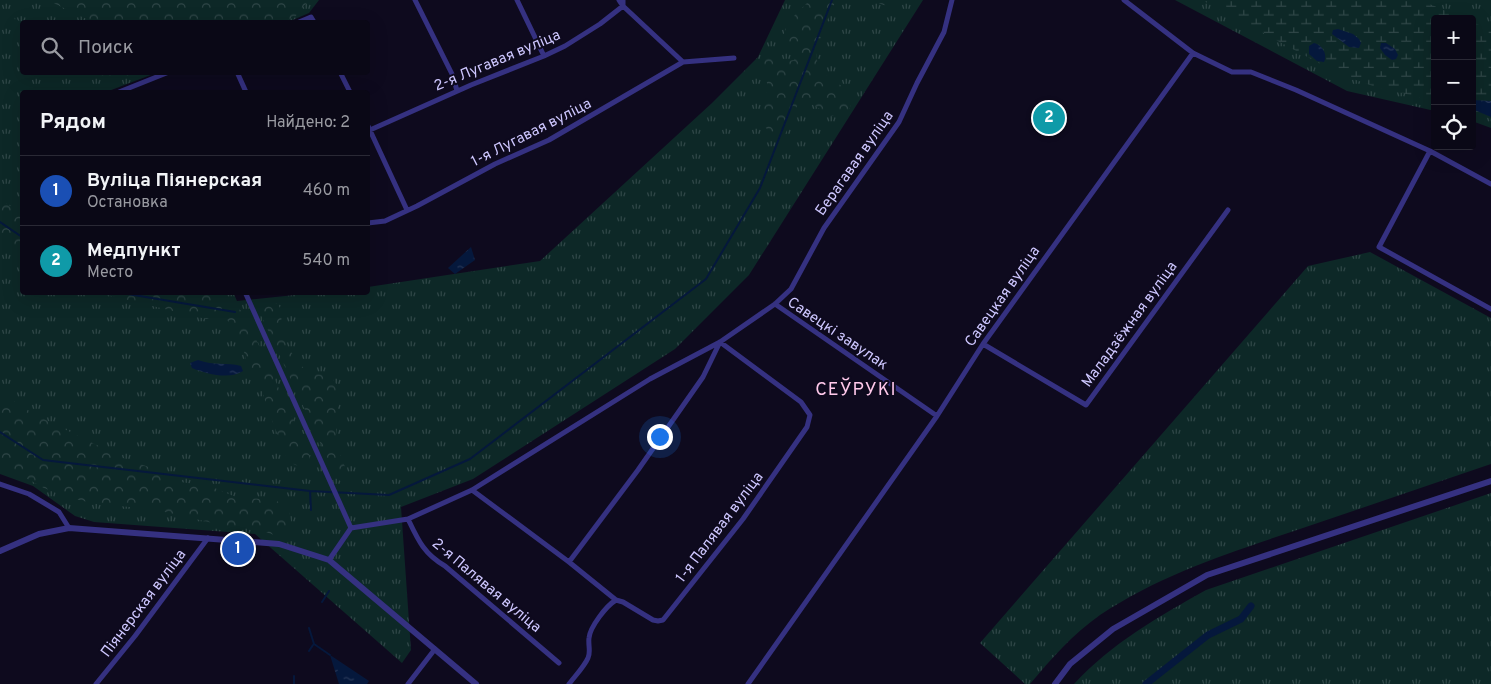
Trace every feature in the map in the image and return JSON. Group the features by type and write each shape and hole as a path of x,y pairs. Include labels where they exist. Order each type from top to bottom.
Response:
{"street":[{"path":"415,0 453,76 457,91"},
{"path":"517,0 544,56"},
{"path":"619,0 683,62"},
{"name":"Берагавая вуліца","path":"351,528 408,519 472,490 650,379 720,342 775,304 791,289 824,228 900,122 917,83 944,32 952,0"},
{"path":"1124,0 1193,53 1232,72 1251,72 1335,108 1430,151 1491,184"},
{"name":"2-я Лугавая вуліца","path":"370,128 565,46 600,24 623,3"},
{"name":"Савецкая вуліца","path":"748,684 937,416 983,344 1193,53"},
{"name":"1-я Лугавая вуліца","path":"370,223 384,221 447,191 495,164 549,140 683,62 734,58"},
{"path":"123,90 161,75"},
{"path":"238,75 245,90"},
{"path":"342,75 349,90"},
{"path":"370,130 407,210"},
{"path":"1430,151 1379,247 1491,309"},
{"name":"Маладзёжная вуліца","path":"983,344 1086,405 1228,210"},
{"path":"246,295 351,528 329,560"},
{"name":"Савецкі завулак","path":"775,304 937,416"},
{"path":"569,562 638,470 703,377 720,342"},
{"name":"1-я Палявая вуліца","path":"616,600 623,602 653,620 658,622 663,620 743,519 807,427 810,415 801,402 720,342"},
{"path":"1055,684 1070,664 1113,629 1207,575 1491,481"},
{"path":"0,484 29,494 59,512 69,528"},
{"path":"472,490 569,562 616,600 609,604 592,629 589,638 590,649 588,658 569,684"},
{"name":"2-я Палявая вуліца","path":"408,519 420,544 435,560 445,566 559,662"},
{"path":"0,551 39,534 69,528 208,537 279,544 329,560 476,684"},
{"name":"Піянерская вуліца","path":"96,684 135,636 208,537"},
{"path":"408,684 435,649"}],"green space":[{"path":"0,0 319,0 309,13 293,20 20,20 20,75 151,75 111,90 20,90 20,295 234,295 237,301 295,295 370,295 370,287 540,261 712,103 758,57 785,0 923,0 749,275 675,349 473,479 401,507 411,650 402,663 255,534 94,522 75,516 33,486 0,474"},
{"path":"47,0 172,0 187,3 201,0 309,0 295,17 288,20 89,20"},
{"path":"810,0 836,0 818,46 817,61 824,73 845,89 850,98 851,105 846,113 837,116 826,113 805,102 799,103 785,134 780,137 770,132 762,122 761,111 766,95 767,83 759,65 765,57 787,61 794,60 795,54 787,46 784,40 784,33 790,21"},
{"path":"869,0 903,0 891,6"},
{"path":"1175,0 1491,0 1491,128 1476,122 1476,15 1431,15 1431,110 1347,91"},
{"path":"1202,0 1420,0 1456,15 1431,15 1431,100 1373,86 1339,74"},
{"path":"0,8 20,22 20,32 0,17"},
{"path":"1476,24 1491,30 1491,119 1476,113"},
{"path":"92,75 132,75 113,79"},
{"path":"0,199 20,213 20,251 0,237"},
{"path":"1370,252 1491,318 1491,464 1243,548 1146,588 1090,622 1054,656 1030,684 1025,684 980,643 1308,266"},
{"path":"107,295 225,295 220,316 206,319"},
{"path":"267,301 278,304 281,310 282,334 287,346 300,365 312,374 327,375 336,384 338,391 336,425 338,449 349,477 344,483 337,479 260,313 259,305"},
{"path":"231,306 240,309 248,322 308,451 310,458 306,465 294,465 286,456 259,381 246,359 240,337 226,318 227,308"},
{"path":"0,392 34,414 125,459 155,469 173,481 210,486 238,498 277,501 289,512 291,521 289,529 284,534 274,535 255,528 230,527 152,509 97,504 70,498 44,488 24,477 0,459"},
{"path":"1491,493 1491,684 1074,684 1120,643 1206,590"}],"water":[{"path":"1338,29 1353,34 1359,39 1361,43 1359,48 1349,47 1332,34 1333,30"},
{"path":"1314,43 1324,50 1324,62 1317,61 1309,54 1309,46"},
{"path":"1381,43 1386,43 1395,49 1398,55 1396,59 1392,60 1385,55 1380,48"},
{"path":"1476,100 1491,101 1491,117 1476,111"},
{"path":"471,247 475,260 455,274 448,268"},
{"path":"198,360 241,366 243,371 238,374 225,376 211,374 192,368 190,363"},
{"path":"330,655 369,681 367,684 339,684"}],"waterway":[{"path":"0,432 43,460 310,491 389,495 470,459 706,279 760,188 832,0"},
{"path":"0,222 20,236"},
{"path":"134,295 235,312"},
{"path":"310,491 311,510"},
{"path":"322,602 329,591"},
{"path":"1146,684 1208,635 1241,619 1251,606"},
{"path":"309,628 314,644 330,655"},
{"path":"309,651 313,645"},
{"path":"294,676 294,684"}],"place":[{"name":"Медпункт","path":"1049,118"},
{"name":"Вуліца Піянерская","path":"238,549"}],"district":[{"name":"СЕЎРУКІ","path":"856,389"}]}
